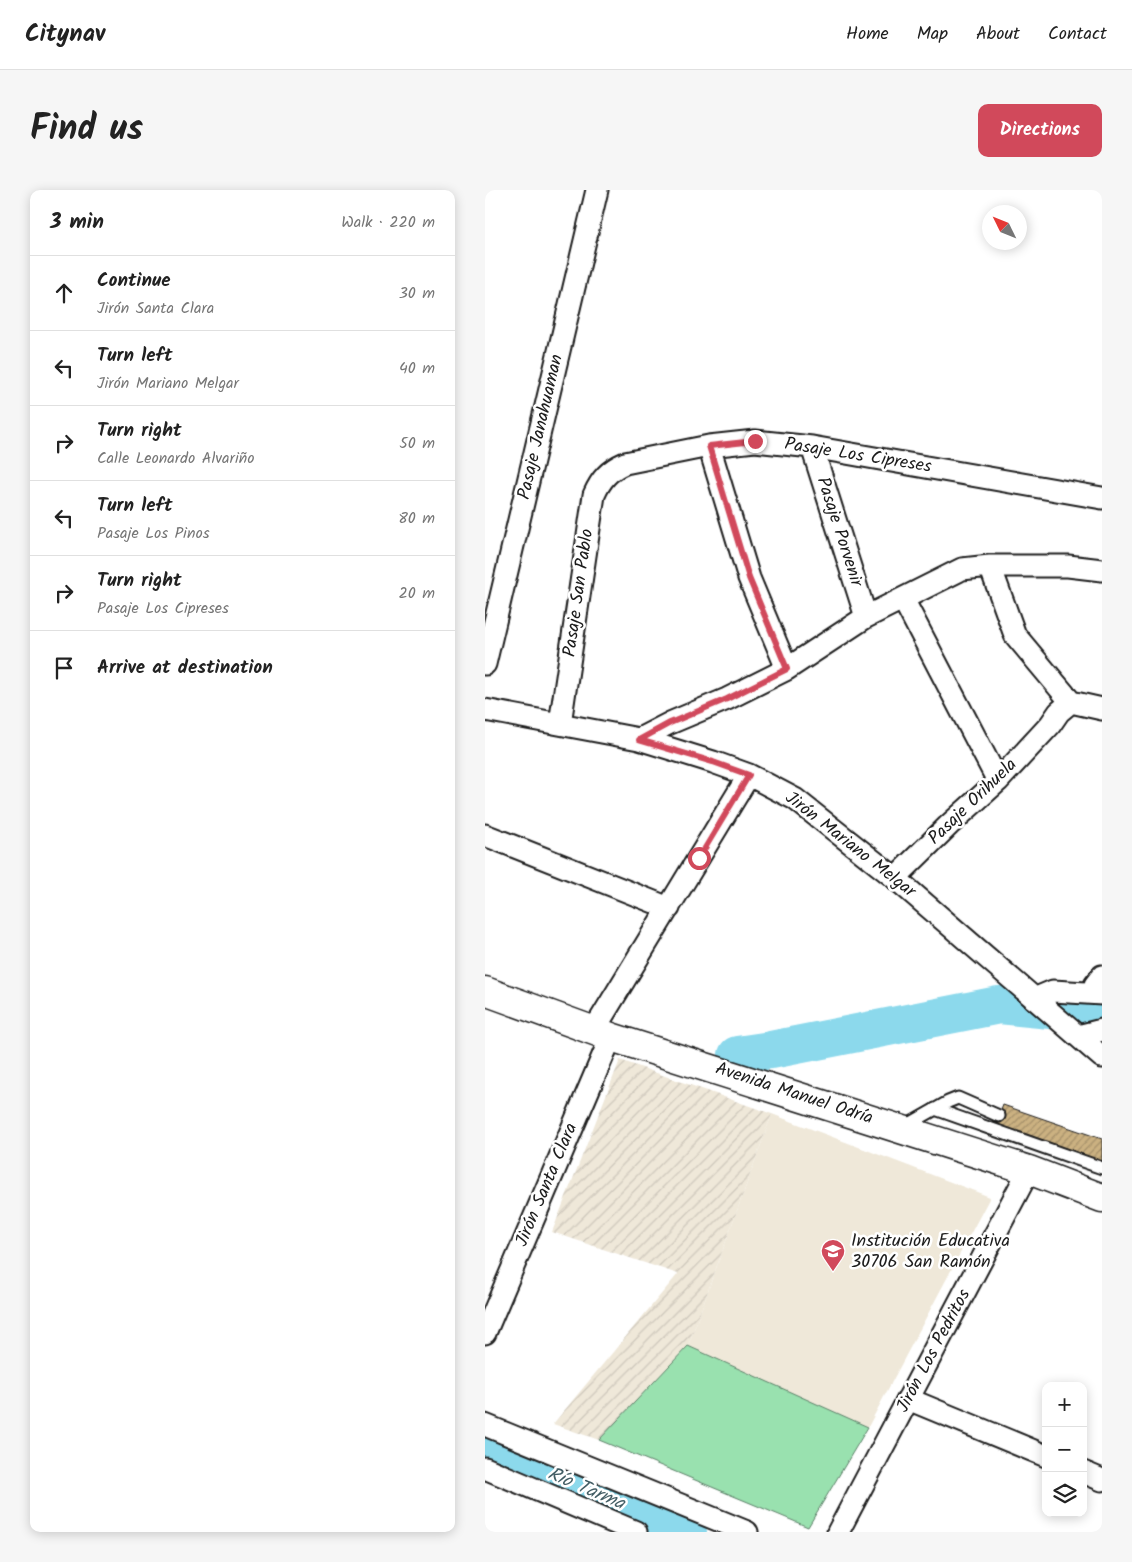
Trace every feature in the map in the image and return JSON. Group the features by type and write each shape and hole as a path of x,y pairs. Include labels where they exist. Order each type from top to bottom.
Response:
{"highway":[{"name":"Avenida Manuel Odría","path":"485,991 603,1033 1029,1170 1102,1198"}],"street":[{"name":"Pasaje Janahuaman","path":"485,664 597,190"},
{"name":"Pasaje Los Cipreses","path":"614,468 625,463 709,446 755,441 812,447 1102,498"},
{"path":"709,446 749,578 787,669"},
{"name":"Pasaje Porvenir","path":"812,447 866,616"},
{"name":"Pasaje San Pablo","path":"560,724 594,495 600,481 614,468"},
{"path":"639,740 670,723 727,699 787,669 866,616 961,569 990,566 1068,566 1102,570"},
{"path":"990,566 1015,635 1071,702 1102,709"},
{"path":"903,599 998,781"},
{"name":"Pasaje Orihuela","path":"895,878 949,825 998,781 1050,725 1059,712 1071,702"},
{"name":"Jirón Mariano Melgar","path":"485,710 639,740 749,775 795,799 895,878 1102,1057"},
{"name":"Jirón Santa Clara","path":"485,1333 603,1033 669,908 749,775"},
{"path":"485,835 669,908"},
{"path":"1036,1001 1053,991 1099,988"},
{"path":"1078,1036 1102,1030"},
{"name":"Jirón Los Pedritos","path":"838,1532 1029,1170"},
{"path":"908,1399 1042,1454"},
{"path":"485,1425 747,1532"},
{"path":"485,1468 636,1532"},
{"path":"1087,1474 1102,1480"}],"lane":[{"path":"900,1129 947,1102 958,1098 999,1116"},
{"path":"935,1109 1102,1168"}],"shaded area":[{"path":"620,1060 772,1114 688,1346 599,1440 553,1424 678,1274 552,1232"},
{"name":"Institución Educativa 30706 San Ramón","path":"772,1114 990,1197 868,1427 688,1346"}],"green space":[{"path":"688,1346 868,1427 808,1527 599,1440"}],"building":[{"path":"1003,1105 1102,1139 1102,1167 994,1129"}],"waterway":[{"path":"737,1055 999,1005 1102,1015"},
{"name":"Río Tarma","path":"485,1446 688,1532"}],"place":[{"name":"Institución Educativa 30706 San Ramón","path":"833,1272"}],"route":[{"path":"699,858 749,775 639,740 670,723 727,699 787,669 749,578 709,446 755,441"}]}
